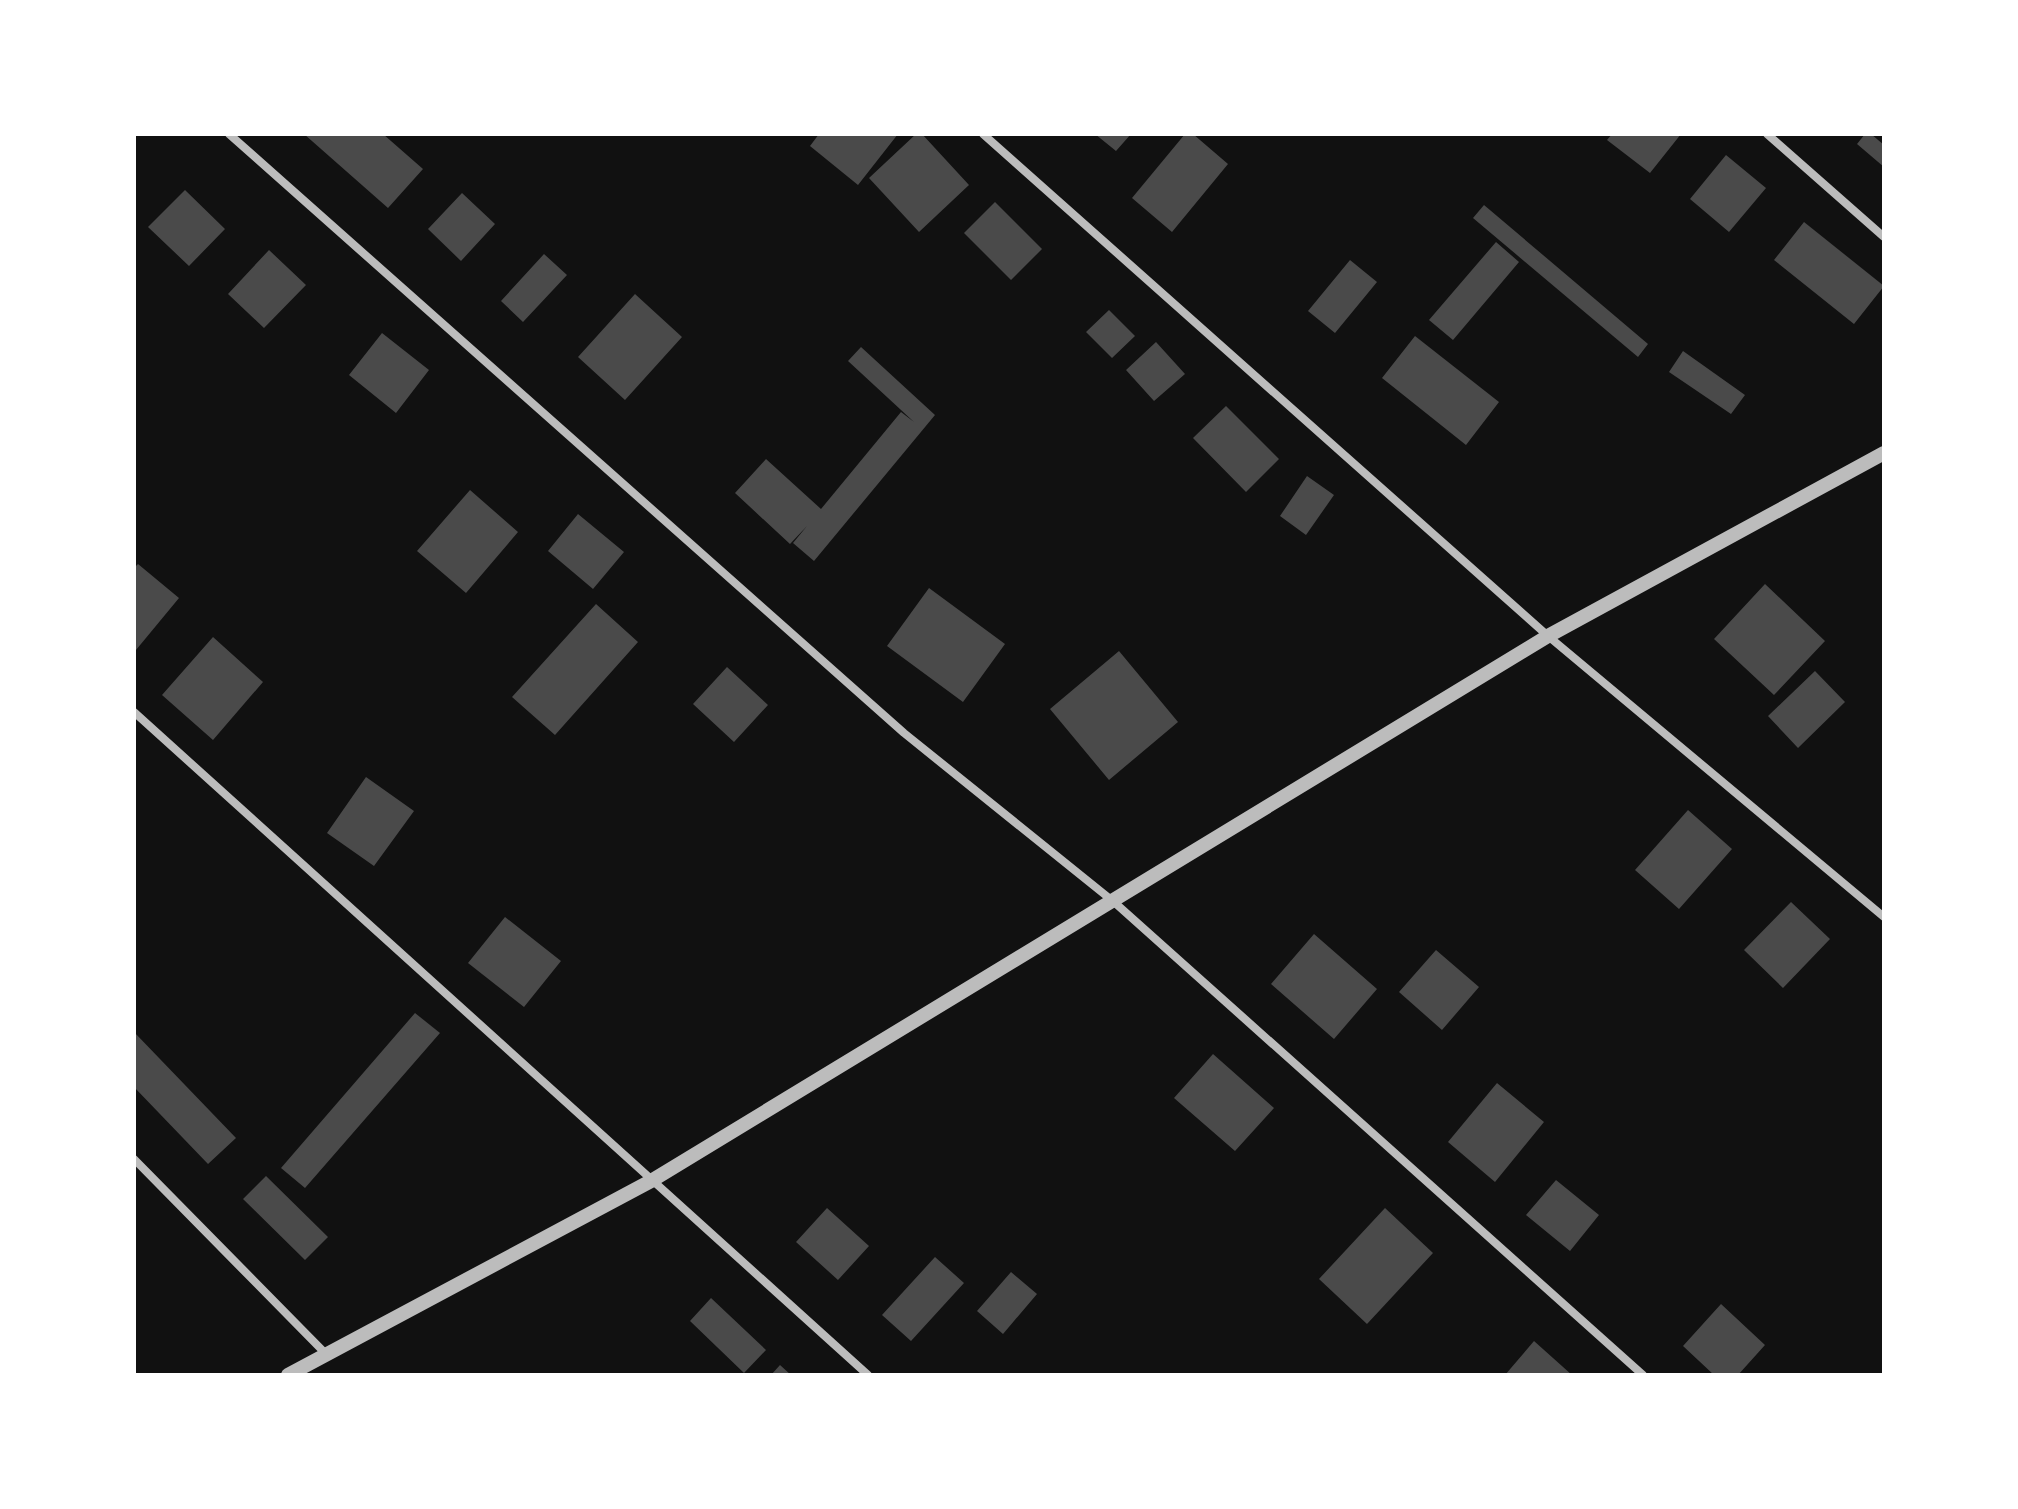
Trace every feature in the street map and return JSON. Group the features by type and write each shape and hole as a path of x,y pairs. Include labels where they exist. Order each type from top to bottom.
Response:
{"street":[{"path":"229,134 904,733 1114,902 1643,1375"},
{"path":"983,134 1548,636 1884,917"},
{"path":"1767,134 1884,237"},
{"path":"288,1375 651,1181 1548,636 1884,453"},
{"path":"134,712 868,1375"},
{"path":"134,1159 325,1353"}],"building":[{"path":"304,134 383,134 423,169 388,208"},
{"path":"819,134 898,134 858,185 810,146"},
{"path":"916,134 922,134 969,185 919,232 869,178"},
{"path":"1095,134 1131,134 1116,151"},
{"path":"1185,134 1193,134 1228,164 1172,232 1132,198"},
{"path":"1612,134 1681,134 1650,173 1607,140"},
{"path":"1865,134 1871,134 1884,145 1884,167 1857,144"},
{"path":"1726,155 1766,188 1729,232 1690,199"},
{"path":"185,190 225,229 189,266 148,227"},
{"path":"462,193 495,224 461,261 428,229"},
{"path":"995,202 1042,249 1011,280 964,233"},
{"path":"1484,205 1648,344 1638,357 1473,218"},
{"path":"1804,222 1884,286 1854,324 1774,260"},
{"path":"1496,242 1519,262 1453,340 1429,320"},
{"path":"269,250 306,285 264,328 228,294"},
{"path":"544,254 567,275 523,322 501,301"},
{"path":"1350,260 1377,282 1335,333 1308,311"},
{"path":"635,294 682,337 625,400 578,357"},
{"path":"1109,310 1135,336 1112,358 1086,332"},
{"path":"382,333 429,370 396,413 349,375"},
{"path":"1415,336 1499,402 1466,445 1382,378"},
{"path":"1156,342 1185,374 1154,401 1126,370"},
{"path":"861,347 935,415 814,561 793,543 807,526 790,544 735,493 766,459 821,509 901,412 914,422 848,361"},
{"path":"1683,351 1745,395 1731,414 1669,372"},
{"path":"1226,406 1279,459 1246,492 1193,438"},
{"path":"1307,476 1334,495 1306,535 1280,516"},
{"path":"470,490 518,532 466,593 417,551"},
{"path":"578,514 624,552 593,589 548,551"},
{"path":"138,564 179,598 136,650 134,568"},
{"path":"1765,584 1825,641 1774,695 1714,639"},
{"path":"929,588 1005,644 963,702 887,646"},
{"path":"596,604 638,642 555,735 512,697"},
{"path":"213,637 263,682 213,740 162,695"},
{"path":"1119,651 1178,722 1109,780 1050,709"},
{"path":"727,667 768,705 734,742 693,704"},
{"path":"1815,671 1845,702 1798,748 1768,716"},
{"path":"366,777 414,811 374,866 327,833"},
{"path":"1688,810 1732,849 1679,909 1635,870"},
{"path":"1791,902 1830,939 1783,988 1744,950"},
{"path":"505,917 561,961 524,1007 468,963"},
{"path":"1314,934 1377,989 1334,1039 1271,984"},
{"path":"1436,950 1479,987 1442,1030 1399,992"},
{"path":"415,1013 440,1033 305,1188 281,1168"},
{"path":"134,1032 236,1138 208,1164 134,1087"},
{"path":"1213,1054 1274,1108 1235,1151 1174,1098"},
{"path":"1497,1083 1544,1122 1495,1182 1448,1142"},
{"path":"266,1176 328,1237 305,1260 243,1199"},
{"path":"1556,1180 1599,1215 1570,1251 1526,1215"},
{"path":"827,1208 869,1246 838,1280 796,1242"},
{"path":"1385,1208 1433,1253 1367,1324 1319,1279"},
{"path":"935,1257 964,1283 911,1341 882,1315"},
{"path":"1011,1272 1037,1294 1003,1334 977,1311"},
{"path":"711,1298 766,1350 744,1373 690,1321"},
{"path":"1721,1304 1765,1345 1738,1375 1714,1375 1683,1346"},
{"path":"1534,1341 1572,1375 1505,1375"},
{"path":"780,1365 791,1375 771,1375"}]}
